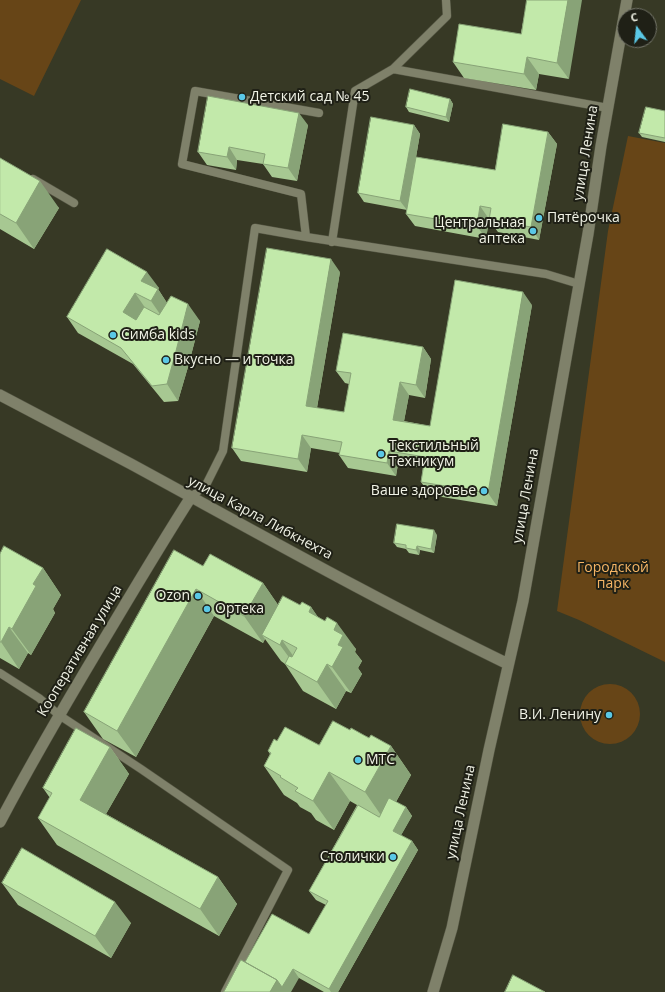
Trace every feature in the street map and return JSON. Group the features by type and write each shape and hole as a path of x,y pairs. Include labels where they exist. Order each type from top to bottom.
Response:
{"main road":[{"name":"улица Ленина","path":"433,992 452,928 489,750 523,601 588,234 627,0"},
{"name":"улица Карла Либкнехта","path":"0,395 124,460 371,595 471,647 508,664"},
{"name":"Кооперативная улица","path":"0,822 59,715 190,497"}],"lane":[{"path":"332,242 355,91 393,69 447,16 446,0"},
{"path":"393,69 608,108"},
{"path":"306,238 301,194 182,164 195,91 319,113"},
{"path":"27,175 74,203"},
{"path":"190,497 206,485 224,451 255,228 306,238 546,274 579,284"},
{"path":"0,673 39,698 59,715 141,769 288,870 225,992"}],"green space":[{"path":"0,0 81,0 34,96 0,79"},
{"name":"Городской парк","path":"628,136 665,143 665,662 579,620 557,611 608,231"},
{"path":"604,684 616,684 627,689 635,697 640,708 638,726 627,739 616,744 604,744 593,739 585,731 580,720 580,708 585,697 593,689"}],"building":[{"path":"527,0 568,0 557,63 527,57 524,74 453,62 459,24 521,34"},
{"path":"410,89 450,99 446,117 406,107"},
{"path":"208,96 299,113 288,168 263,164 265,154 229,147 227,157 198,152"},
{"path":"646,107 665,111 665,138 639,133"},
{"path":"371,117 414,125 400,201 358,193"},
{"path":"503,124 548,132 531,227 489,220 491,208 480,206 477,226 406,214 416,157 495,170"},
{"path":"0,158 40,181 16,223 0,214"},
{"path":"267,248 331,259 306,406 344,412 351,373 336,371 343,333 423,347 416,385 400,382 393,420 430,426 455,280 523,292 488,493 421,482 425,457 389,451 387,463 339,455 342,442 302,435 298,459 232,448"},
{"name":"Симба kids","path":"107,249 147,272 141,281 158,289 151,301 135,293 123,312 136,320 144,307 159,315 171,296 188,304 167,384 152,386 121,348 67,317"},
{"path":"397,524 434,530 431,549 417,546 416,550 406,548 406,545 394,543"},
{"path":"4,546 43,568 33,584 36,586 12,629 9,627 0,642 0,554"},
{"path":"174,550 203,566 210,554 263,583 244,616 196,589 117,731 84,712"},
{"path":"283,596 300,605 302,602 311,607 309,612 325,621 327,617 337,623 334,630 343,635 338,645 343,647 332,667 327,664 317,682 285,664 289,656 292,657 297,648 282,640 280,645 262,635"},
{"path":"333,721 350,730 351,728 369,738 371,735 391,746 365,792 329,772 313,801 295,791 298,788 264,766 271,753 268,751 274,739 277,741 285,727 319,745"},
{"path":"76,728 110,747 80,800 218,877 200,909 38,818 52,793 43,788"},
{"path":"389,798 406,807 393,831 412,841 329,989 293,969 282,987 277,980 245,962 272,914 309,934 328,901 309,891 358,805 379,817"},
{"path":"22,848 115,902 95,936 2,883"},
{"path":"241,960 277,980 270,992 224,992"},
{"path":"513,975 545,992 505,992"}],"place":[{"name":"Детский сад № 45","path":"242,97"},
{"name":"Пятёрочка","path":"539,218"},
{"name":"Центральная аптека","path":"533,231"},
{"name":"Симба kids","path":"113,335"},
{"name":"Вкусно — и точка","path":"166,360"},
{"name":"Текстильный Техникум","path":"381,454"},
{"name":"Ваше здоровье","path":"484,491"},
{"name":"Ozon","path":"198,596"},
{"name":"Ортека","path":"207,609"},
{"name":"В.И. Ленину","path":"609,715"},
{"name":"МТС","path":"358,760"},
{"name":"Столички","path":"393,857"}]}
